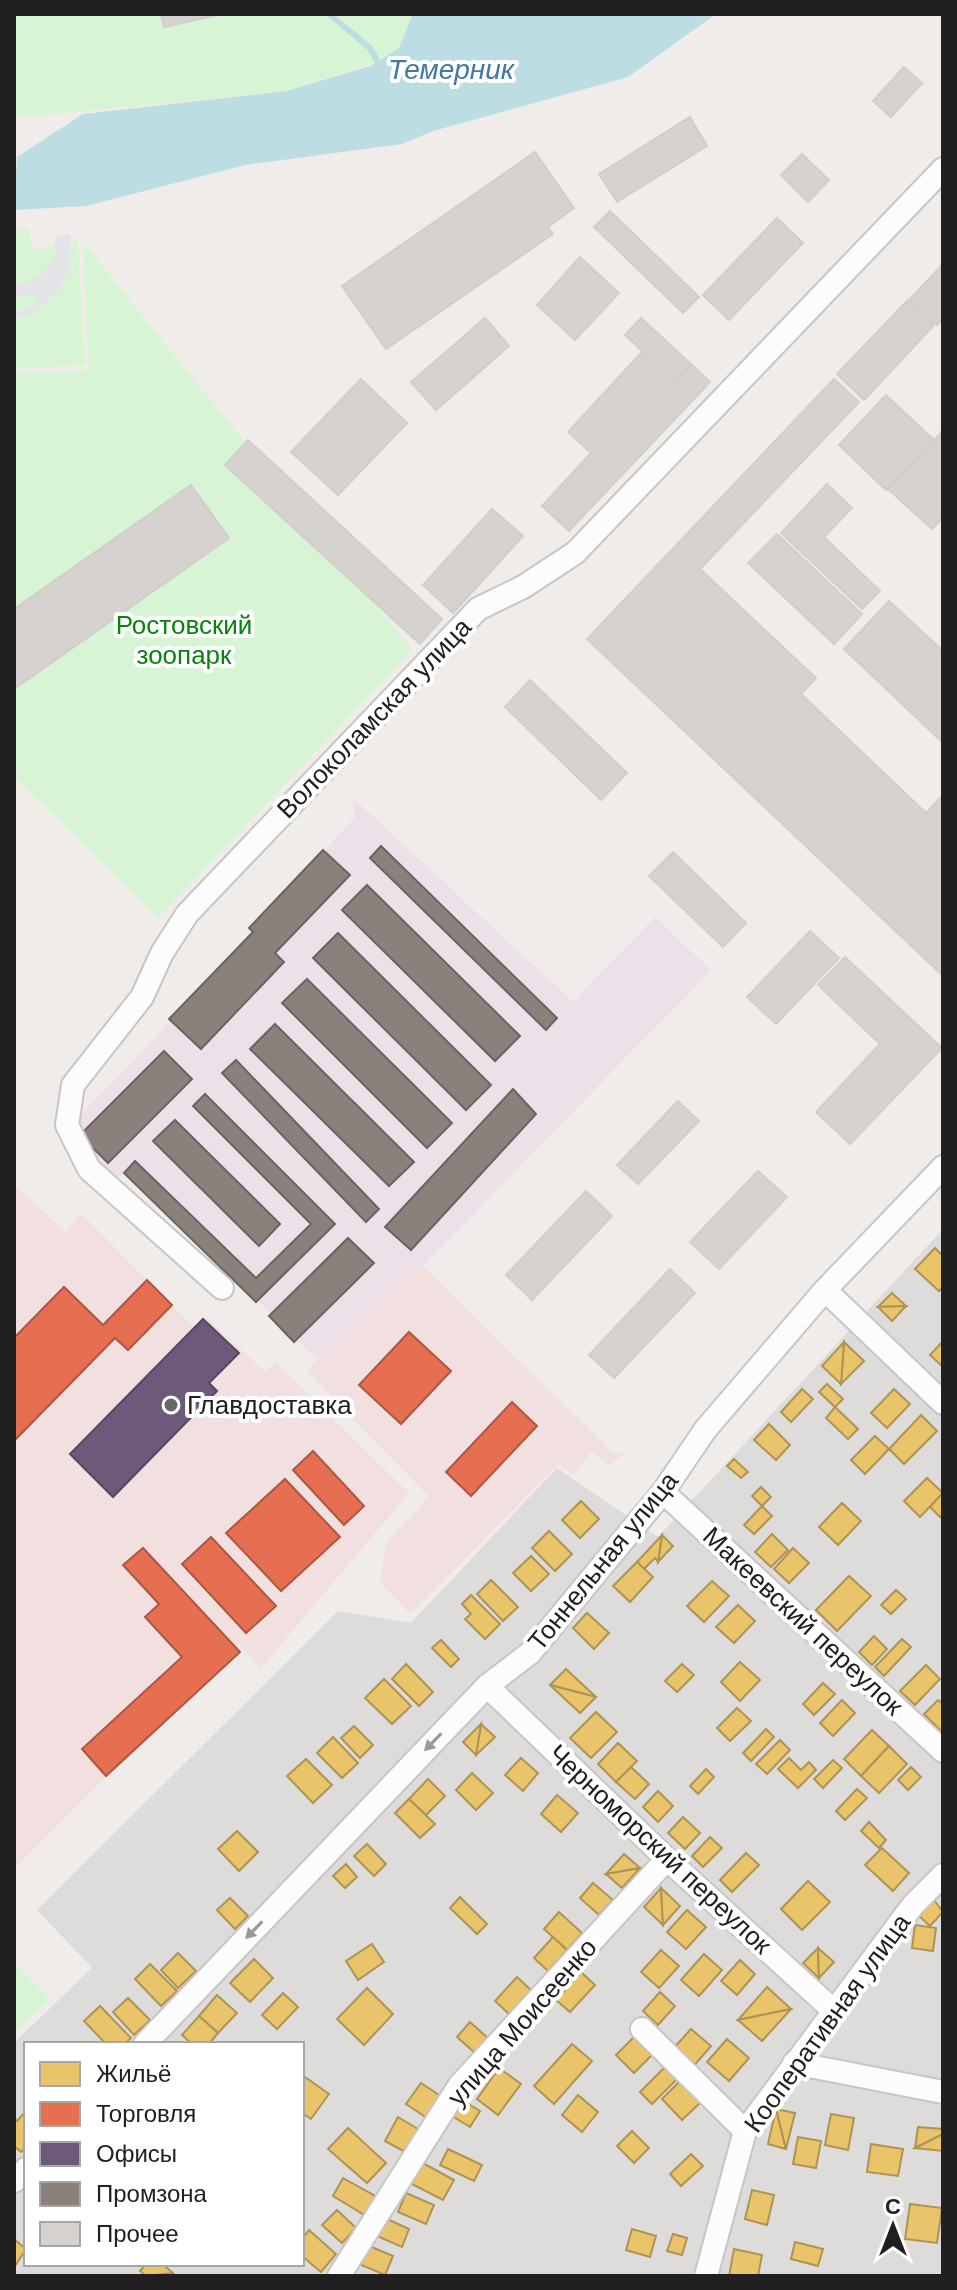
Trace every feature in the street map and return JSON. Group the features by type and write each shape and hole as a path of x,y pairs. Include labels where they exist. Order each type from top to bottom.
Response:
{"street":[{"name":"Волоколамская улица","path":"222,1288 89,1169 67,1125 73,1085 142,997 162,953 198,903 478,609 523,587 575,553 943,169"},
{"name":"Тоннельная улица","path":"147,2042 487,1686 530,1653 663,1492 705,1430 825,1290 943,1167"},
{"path":"825,1290 943,1403"},
{"name":"Макеевский переулок","path":"663,1492 943,1751"},
{"name":"Черноморский переулок","path":"487,1686 667,1859 834,2011"},
{"name":"улица Моисеенко","path":"339,2276 459,2086 667,1859"},
{"name":"Кооперативная улица","path":"706,2276 745,2131 913,1905 943,1875"},
{"path":"642,2029 745,2131"},
{"path":"794,2063 943,2092"}],"shaded area":[{"path":"71,234 70,265 59,290 36,311 14,320 14,314 34,305 38,299 33,294 14,298 14,283 29,282 43,274 55,257 55,236"},
{"path":"353,798 573,1002 655,917 711,970 423,1266 414,1266 317,1359 173,1216 124,1174 115,1179 68,1128 155,1038 355,817"},
{"path":"14,1184 65,1232 82,1214 196,1330 207,1318 265,1372 275,1362 409,1493 261,1668 238,1644 14,1868"},
{"path":"943,1229 943,2276 14,2276 14,2043 92,1968 37,1910 338,1611 411,1623 557,1468 658,1537"},
{"path":"414,1266 423,1266 613,1453 625,1453 609,1466 592,1451 574,1475 558,1464 410,1614 380,1581 386,1543 429,1497 307,1371"}],"green space":[{"path":"14,14 413,14 399,48 379,62 286,91 14,118"},
{"path":"28,228 32,250 78,241 85,365 14,369 14,230"},
{"name":"Ростовский зоопарк","path":"83,242 412,650 158,918 14,776 14,373 88,370"},
{"path":"14,1963 50,1999 14,2034"}],"water":[{"name":"Темерник","path":"413,14 716,14 628,77 433,131 402,144 245,165 86,206 14,210 17,157 83,114 286,91 371,66 399,48"}],"building: Жильё":[{"path":"935,1248 943,1256 943,1287 939,1291 915,1269"},
{"path":"892,1293 906,1306 878,1307"},
{"path":"906,1306 892,1321 878,1307"},
{"path":"943,1341 943,1367 930,1355"},
{"path":"844,1342 864,1361 841,1384"},
{"path":"844,1342 841,1384 822,1366"},
{"path":"827,1384 843,1399 835,1407 819,1392"},
{"path":"802,1389 813,1399 791,1422 781,1412"},
{"path":"894,1389 910,1404 887,1428 871,1413"},
{"path":"835,1407 858,1429 848,1439 826,1418"},
{"path":"921,1415 937,1431 904,1464 889,1449"},
{"path":"769,1424 790,1445 776,1460 754,1440"},
{"path":"875,1436 889,1449 865,1474 851,1460"},
{"path":"734,1459 748,1472 741,1478 727,1466"},
{"path":"927,1478 943,1493 920,1517 904,1501"},
{"path":"761,1487 771,1497 762,1506 752,1496"},
{"path":"943,1493 943,1514 940,1517 930,1507"},
{"path":"581,1501 599,1519 580,1538 562,1520"},
{"path":"842,1503 861,1521 838,1545 819,1527"},
{"path":"762,1506 772,1516 754,1534 744,1525"},
{"path":"549,1531 572,1554 555,1571 532,1548"},
{"path":"772,1534 788,1550 771,1567 755,1552"},
{"path":"662,1535 673,1546 658,1562"},
{"path":"662,1535 658,1562 655,1558 644,1569 637,1562"},
{"path":"793,1548 809,1563 789,1583 774,1569"},
{"path":"531,1556 549,1574 531,1591 513,1573"},
{"path":"637,1562 653,1577 630,1602 613,1586"},
{"path":"849,1576 871,1596 837,1631 816,1610"},
{"path":"491,1580 518,1607 503,1621 477,1594"},
{"path":"712,1581 729,1596 704,1622 687,1606"},
{"path":"896,1590 906,1599 891,1614 881,1605"},
{"path":"471,1595 500,1624 485,1639 465,1619 471,1614 462,1604"},
{"path":"738,1605 755,1621 734,1643 716,1627"},
{"path":"587,1613 609,1633 594,1649 573,1628"},
{"path":"874,1636 887,1649 872,1665 859,1652"},
{"path":"902,1639 911,1647 884,1676 875,1667"},
{"path":"441,1640 459,1659 451,1667 432,1648"},
{"path":"740,1662 760,1680 740,1701 721,1682"},
{"path":"406,1664 433,1692 419,1706 392,1679"},
{"path":"682,1664 694,1675 677,1692 665,1681"},
{"path":"926,1665 940,1679 915,1705 900,1691"},
{"path":"566,1669 596,1697 550,1685"},
{"path":"384,1679 411,1706 392,1724 365,1698"},
{"path":"823,1683 835,1694 814,1715 803,1704"},
{"path":"550,1685 596,1697 580,1713"},
{"path":"842,1700 855,1713 833,1736 820,1723"},
{"path":"938,1700 943,1704 942,1732 924,1714"},
{"path":"737,1708 751,1721 730,1741 717,1728"},
{"path":"596,1712 617,1732 591,1758 570,1738"},
{"path":"481,1724 495,1737 476,1755"},
{"path":"481,1724 476,1755 463,1742"},
{"path":"354,1726 373,1745 360,1758 341,1738"},
{"path":"766,1729 774,1737 751,1761 743,1753"},
{"path":"872,1730 889,1746 861,1776 844,1759"},
{"path":"333,1737 358,1763 342,1778 317,1753"},
{"path":"780,1740 790,1750 767,1774 756,1764"},
{"path":"618,1743 637,1761 616,1782 598,1764"},
{"path":"889,1746 907,1764 879,1793 861,1776"},
{"path":"521,1758 538,1773 523,1791 505,1775"},
{"path":"789,1758 801,1770 809,1762 816,1770 798,1788 778,1769"},
{"path":"306,1759 332,1785 313,1803 287,1776"},
{"path":"833,1760 842,1768 823,1788 814,1779"},
{"path":"631,1767 649,1784 635,1799 616,1782"},
{"path":"911,1767 921,1777 908,1790 898,1780"},
{"path":"706,1769 714,1777 698,1794 690,1786"},
{"path":"472,1773 493,1793 476,1810 456,1790"},
{"path":"428,1779 445,1796 426,1815 409,1799"},
{"path":"857,1789 867,1798 845,1820 836,1811"},
{"path":"658,1791 673,1806 658,1822 643,1807"},
{"path":"557,1795 578,1813 561,1832 541,1814"},
{"path":"409,1799 435,1824 420,1838 395,1813"},
{"path":"683,1817 700,1833 685,1849 668,1833"},
{"path":"869,1822 886,1840 879,1848 861,1831"},
{"path":"237,1831 258,1852 239,1871 218,1849"},
{"path":"710,1837 722,1848 703,1867 692,1856"},
{"path":"367,1844 386,1864 374,1876 354,1856"},
{"path":"882,1848 909,1873 893,1891 865,1865"},
{"path":"746,1853 759,1865 732,1892 720,1880"},
{"path":"624,1854 640,1868 606,1874"},
{"path":"346,1864 357,1877 345,1888 333,1876"},
{"path":"640,1868 622,1888 606,1874"},
{"path":"808,1881 830,1902 802,1930 781,1909"},
{"path":"593,1883 613,1900 599,1915 580,1898"},
{"path":"661,1888 663,1925 644,1907"},
{"path":"661,1888 680,1906 663,1925"},
{"path":"460,1897 487,1924 477,1934 450,1908"},
{"path":"230,1898 248,1916 235,1929 217,1910"},
{"path":"934,1900 943,1912 930,1926 919,1916"},
{"path":"687,1910 706,1927 686,1949 667,1932"},
{"path":"559,1912 582,1933 567,1950 544,1929"},
{"path":"915,1925 936,1928 933,1951 912,1948"},
{"path":"553,1937 567,1950 548,1971 534,1958"},
{"path":"372,1944 384,1962 358,1980 346,1961"},
{"path":"818,1948 819,1978 803,1963"},
{"path":"818,1948 834,1962 819,1978"},
{"path":"661,1950 679,1966 659,1988 641,1972"},
{"path":"178,1953 196,1971 178,1988 161,1970"},
{"path":"704,1954 722,1970 699,1996 681,1980"},
{"path":"254,1959 273,1978 250,2002 230,1983"},
{"path":"740,1960 755,1974 737,1995 721,1981"},
{"path":"150,1964 177,1991 161,2006 135,1979"},
{"path":"581,1972 595,1985 570,2012 556,2000"},
{"path":"517,1977 531,1990 509,2014 495,2001"},
{"path":"767,1987 791,2009 738,2020"},
{"path":"367,1988 393,2014 364,2045 337,2019"},
{"path":"660,1992 675,2006 658,2025 643,2011"},
{"path":"283,1993 298,2007 277,2029 262,2015"},
{"path":"217,1995 237,2013 218,2033 199,2016"},
{"path":"128,1998 150,2020 134,2035 113,2012"},
{"path":"100,2006 131,2038 127,2042 104,2042 84,2021"},
{"path":"791,2009 762,2041 738,2020"},
{"path":"199,2016 218,2033 211,2042 190,2042 182,2035"},
{"path":"470,2022 489,2039 476,2054 457,2037"},
{"path":"691,2029 711,2046 692,2068 672,2050"},
{"path":"634,2037 652,2055 634,2073 616,2055"},
{"path":"727,2039 749,2058 729,2081 707,2062"},
{"path":"572,2044 592,2061 554,2104 534,2086"},
{"path":"667,2065 679,2077 652,2104 640,2092"},
{"path":"499,2068 521,2084 498,2115 477,2099"},
{"path":"304,2079 329,2094 311,2119 304,2114"},
{"path":"681,2080 702,2101 682,2120 662,2099"},
{"path":"421,2083 442,2097 427,2118 406,2104"},
{"path":"578,2095 598,2112 582,2132 562,2115"},
{"path":"462,2100 480,2111 470,2127 452,2116"},
{"path":"776,2109 786,2149 768,2144"},
{"path":"776,2109 795,2113 786,2149"},
{"path":"24,2113 24,2149 21,2152 14,2146 14,2118 17,2121"},
{"path":"831,2114 854,2118 848,2150 825,2145"},
{"path":"398,2117 418,2129 405,2152 385,2141"},
{"path":"918,2127 943,2129 943,2134 915,2148"},
{"path":"348,2128 386,2163 367,2183 328,2149"},
{"path":"632,2131 649,2148 634,2163 617,2146"},
{"path":"943,2134 943,2151 915,2148"},
{"path":"798,2137 821,2141 816,2168 793,2164"},
{"path":"871,2144 903,2149 898,2176 867,2172"},
{"path":"448,2149 482,2165 474,2181 440,2165"},
{"path":"691,2154 703,2166 681,2186 670,2174"},
{"path":"419,2161 454,2180 443,2200 408,2182"},
{"path":"343,2178 377,2197 366,2216 333,2196"},
{"path":"752,2190 774,2195 767,2225 745,2219"},
{"path":"406,2193 434,2205 426,2224 398,2212"},
{"path":"910,2204 942,2208 937,2243 905,2239"},
{"path":"337,2210 356,2228 342,2243 322,2225"},
{"path":"385,2218 409,2229 402,2247 377,2236"},
{"path":"632,2229 656,2236 650,2257 626,2250"},
{"path":"309,2230 336,2254 321,2272 304,2258 304,2236"},
{"path":"673,2234 687,2238 682,2255 667,2251"},
{"path":"14,2239 24,2247 24,2252 14,2264"},
{"path":"795,2242 823,2249 818,2266 791,2259"},
{"path":"367,2245 393,2256 385,2275 359,2264"},
{"path":"734,2249 762,2255 758,2276 729,2276"},
{"path":"144,2266 164,2266 173,2273 146,2276 140,2271"}],"building: Торговля":[{"path":"147,1280 172,1305 128,1350 115,1338 14,1441 14,1338 64,1287 103,1325"},
{"path":"409,1332 451,1371 401,1424 359,1385"},
{"path":"512,1402 537,1426 471,1496 446,1472"},
{"path":"313,1451 364,1506 344,1525 293,1470"},
{"path":"285,1479 340,1537 281,1591 226,1533"},
{"path":"211,1537 276,1606 246,1633 182,1564"},
{"path":"143,1548 240,1652 106,1776 82,1749 182,1657 145,1617 159,1604 123,1565"}],"building: Офисы":[{"path":"203,1319 239,1353 209,1383 217,1391 113,1497 70,1454"}],"building: Промзона":[{"path":"381,846 557,1018 546,1030 370,858"},
{"path":"323,850 350,875 275,953 284,962 201,1049 169,1019 253,932 249,928"},
{"path":"367,885 520,1036 495,1061 342,910"},
{"path":"338,933 491,1085 466,1110 313,958"},
{"path":"307,979 452,1123 427,1148 282,1003"},
{"path":"275,1024 414,1162 389,1186 250,1049"},
{"path":"164,1051 192,1079 108,1163 80,1135"},
{"path":"236,1060 379,1209 366,1222 222,1073"},
{"path":"513,1089 536,1114 411,1250 385,1227"},
{"path":"205,1094 335,1224 256,1302 124,1173 135,1161 256,1278 311,1224 193,1106"},
{"path":"175,1120 280,1224 259,1246 153,1141"},
{"path":"348,1238 374,1263 294,1342 269,1316"}],"building: Прочее":[{"path":"161,14 222,14 164,27"},
{"path":"904,67 922,83 891,117 873,101"},
{"path":"690,117 707,146 617,202 599,174"},
{"path":"535,152 574,208 548,227 553,234 386,349 342,286"},
{"path":"802,154 829,180 808,202 781,175"},
{"path":"610,211 699,297 683,313 594,227"},
{"path":"777,218 803,243 729,320 703,295"},
{"path":"580,257 619,293 575,340 537,305"},
{"path":"943,264 943,319 937,325 910,299"},
{"path":"908,300 934,325 864,400 837,374"},
{"path":"485,318 509,346 436,410 411,382"},
{"path":"641,318 691,364 675,382 625,335"},
{"path":"642,352 675,382 691,364 710,382 569,531 542,506 591,453 568,432"},
{"path":"361,379 407,423 338,495 291,452"},
{"path":"834,379 859,402 700,569 816,678 801,694 926,813 943,795 943,976 587,639"},
{"path":"886,395 934,440 886,490 839,445"},
{"path":"943,431 943,517 932,529 888,489"},
{"path":"248,440 442,619 420,644 225,465"},
{"path":"827,484 852,508 824,537 880,591 862,609 781,533"},
{"path":"191,485 229,538 14,689 14,609"},
{"path":"492,509 523,536 453,613 423,585"},
{"path":"777,534 862,614 834,644 748,563"},
{"path":"889,601 943,651 943,743 844,649"},
{"path":"530,680 627,773 601,800 505,707"},
{"path":"673,852 746,923 723,947 649,876"},
{"path":"810,931 839,958 776,1024 747,997"},
{"path":"845,957 942,1048 850,1144 816,1112 880,1044 818,985"},
{"path":"678,1101 699,1121 638,1184 617,1165"},
{"path":"758,1171 787,1197 719,1269 690,1242"},
{"path":"586,1191 612,1216 532,1300 506,1275"},
{"path":"670,1269 695,1293 614,1378 589,1355"}],"waterway":[{"path":"329,14 370,48 381,68"}],"place":[{"name":"Главдоставка","path":"171,1405"}]}
